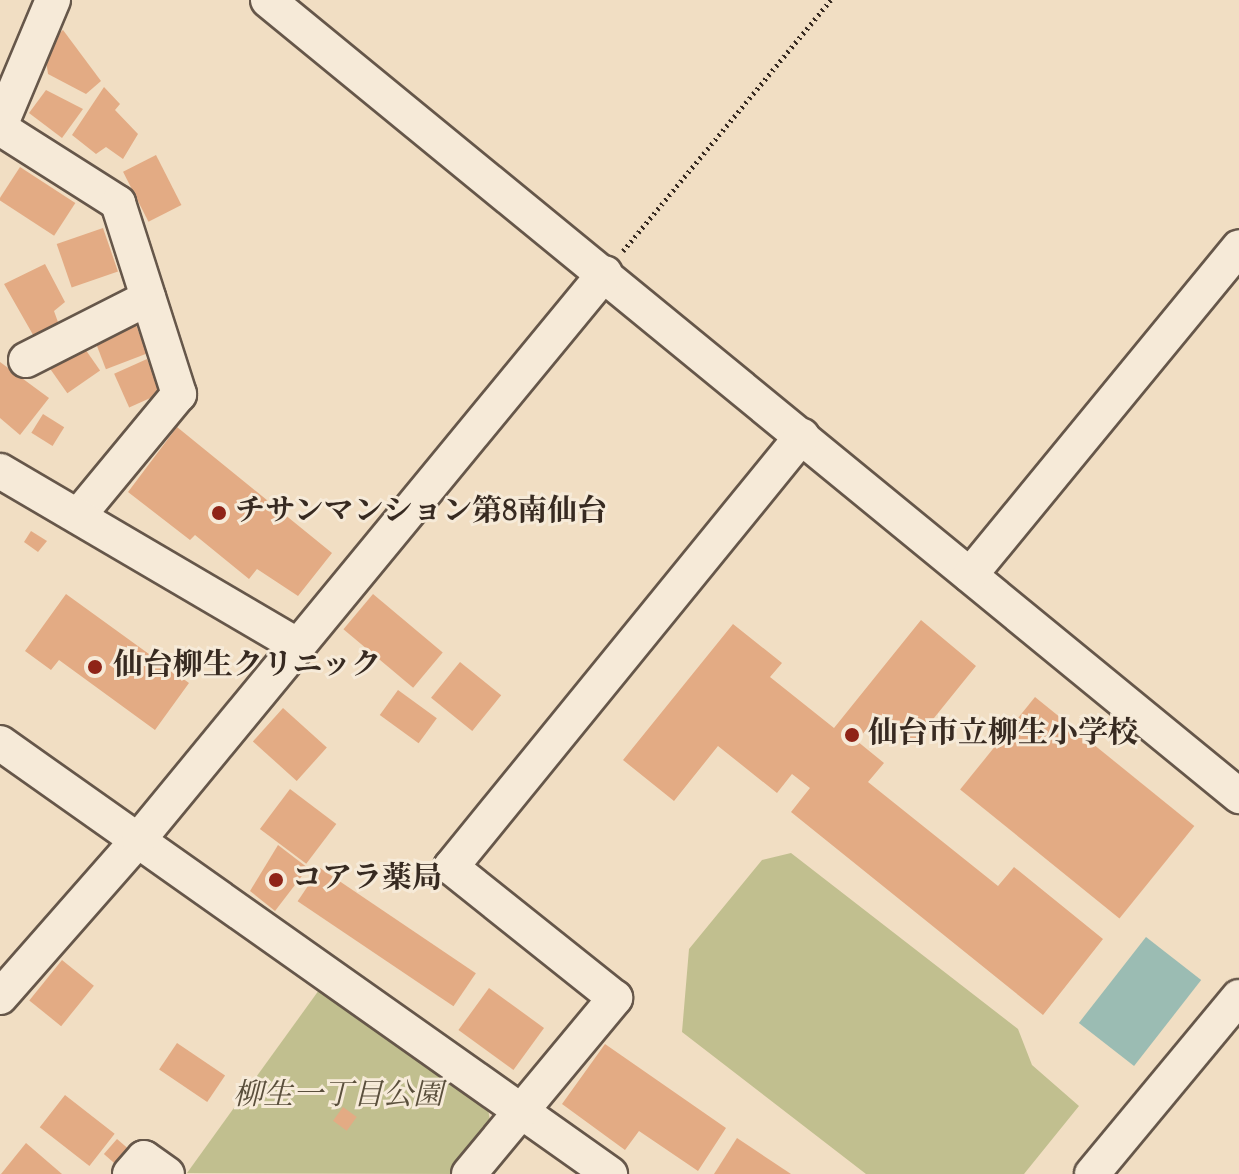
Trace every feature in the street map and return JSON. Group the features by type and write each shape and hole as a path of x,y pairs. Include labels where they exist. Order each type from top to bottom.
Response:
{"street":[{"path":"53,0 0,127 118,203 179,394 78,516"},
{"path":"268,0 605,273 1239,796"},
{"path":"970,575 1239,247"},
{"path":"0,997 139,839 605,273"},
{"path":"26,360 148,298"},
{"path":"469,1174 615,998 451,867 802,436"},
{"path":"0,471 298,646"},
{"path":"0,743 610,1174"},
{"path":"1092,1174 1239,997"},
{"path":"130,1174 144,1158 167,1174"}],"path":[{"path":"605,273 831,0"}],"green space":[{"path":"791,853 1018,1029 1032,1065 1079,1106 1024,1174 866,1174 682,1032 689,949 762,860"},
{"name":"柳生一丁目公園","path":"319,990 488,1109 492,1132 457,1174 187,1173"}],"water":[{"path":"1146,937 1201,980 1134,1066 1079,1023"}],"building":[{"path":"63,30 101,81 86,94 48,74 44,47"},
{"path":"104,87 120,104 115,110 138,134 123,159 106,147 96,154 72,135"},
{"path":"46,90 83,109 62,138 29,113"},
{"path":"156,155 181,205 148,222 123,172"},
{"path":"20,167 75,203 54,236 0,201"},
{"path":"103,228 118,271 72,287 57,244"},
{"path":"45,264 65,302 54,311 59,325 36,340 4,284"},
{"path":"133,317 147,353 106,369 92,333"},
{"path":"76,336 100,370 67,393 43,359"},
{"path":"147,359 162,393 129,407 114,374"},
{"path":"0,362 49,398 20,435 0,418"},
{"path":"43,414 64,427 53,446 31,433"},
{"name":"チサンマンション第8南仙台","path":"177,427 332,553 298,596 257,569 249,579 195,535 190,540 128,492"},
{"path":"31,531 47,541 38,552 24,542"},
{"path":"66,594 189,683 155,730 59,660 51,670 25,651"},
{"path":"373,594 443,652 413,688 343,629"},
{"path":"921,620 976,666 913,744 878,715 857,741 884,763 868,782 998,886 1014,867 1103,939 1043,1015 791,812 810,788 792,774 777,793 718,746 674,801 623,760 733,624 782,663 770,677 834,728"},
{"path":"460,662 501,695 472,731 431,698"},
{"path":"398,690 437,718 419,743 380,715"},
{"path":"1035,697 1194,826 1119,918 960,789"},
{"path":"283,708 327,747 297,781 253,741"},
{"path":"290,789 336,824 306,864 260,829"},
{"path":"278,845 308,868 275,911 250,891"},
{"path":"320,868 476,973 453,1006 298,901"},
{"path":"62,960 94,986 61,1026 29,1000"},
{"path":"489,988 544,1028 513,1070 458,1030"},
{"path":"177,1043 225,1075 207,1102 159,1070"},
{"path":"605,1044 726,1128 698,1171 639,1131 625,1150 562,1104"},
{"path":"65,1095 115,1134 89,1166 40,1127"},
{"path":"343,1107 357,1117 347,1131 333,1121"},
{"path":"737,1138 791,1174 714,1174"},
{"path":"117,1139 132,1152 119,1167 104,1154"},
{"path":"26,1143 62,1174 1,1174"}],"place":[{"name":"チサンマンション第8南仙台","path":"219,513"},
{"name":"仙台柳生クリニック","path":"95,667"},
{"name":"仙台市立柳生小学校","path":"852,735"},
{"name":"コアラ薬局","path":"276,880"}]}
